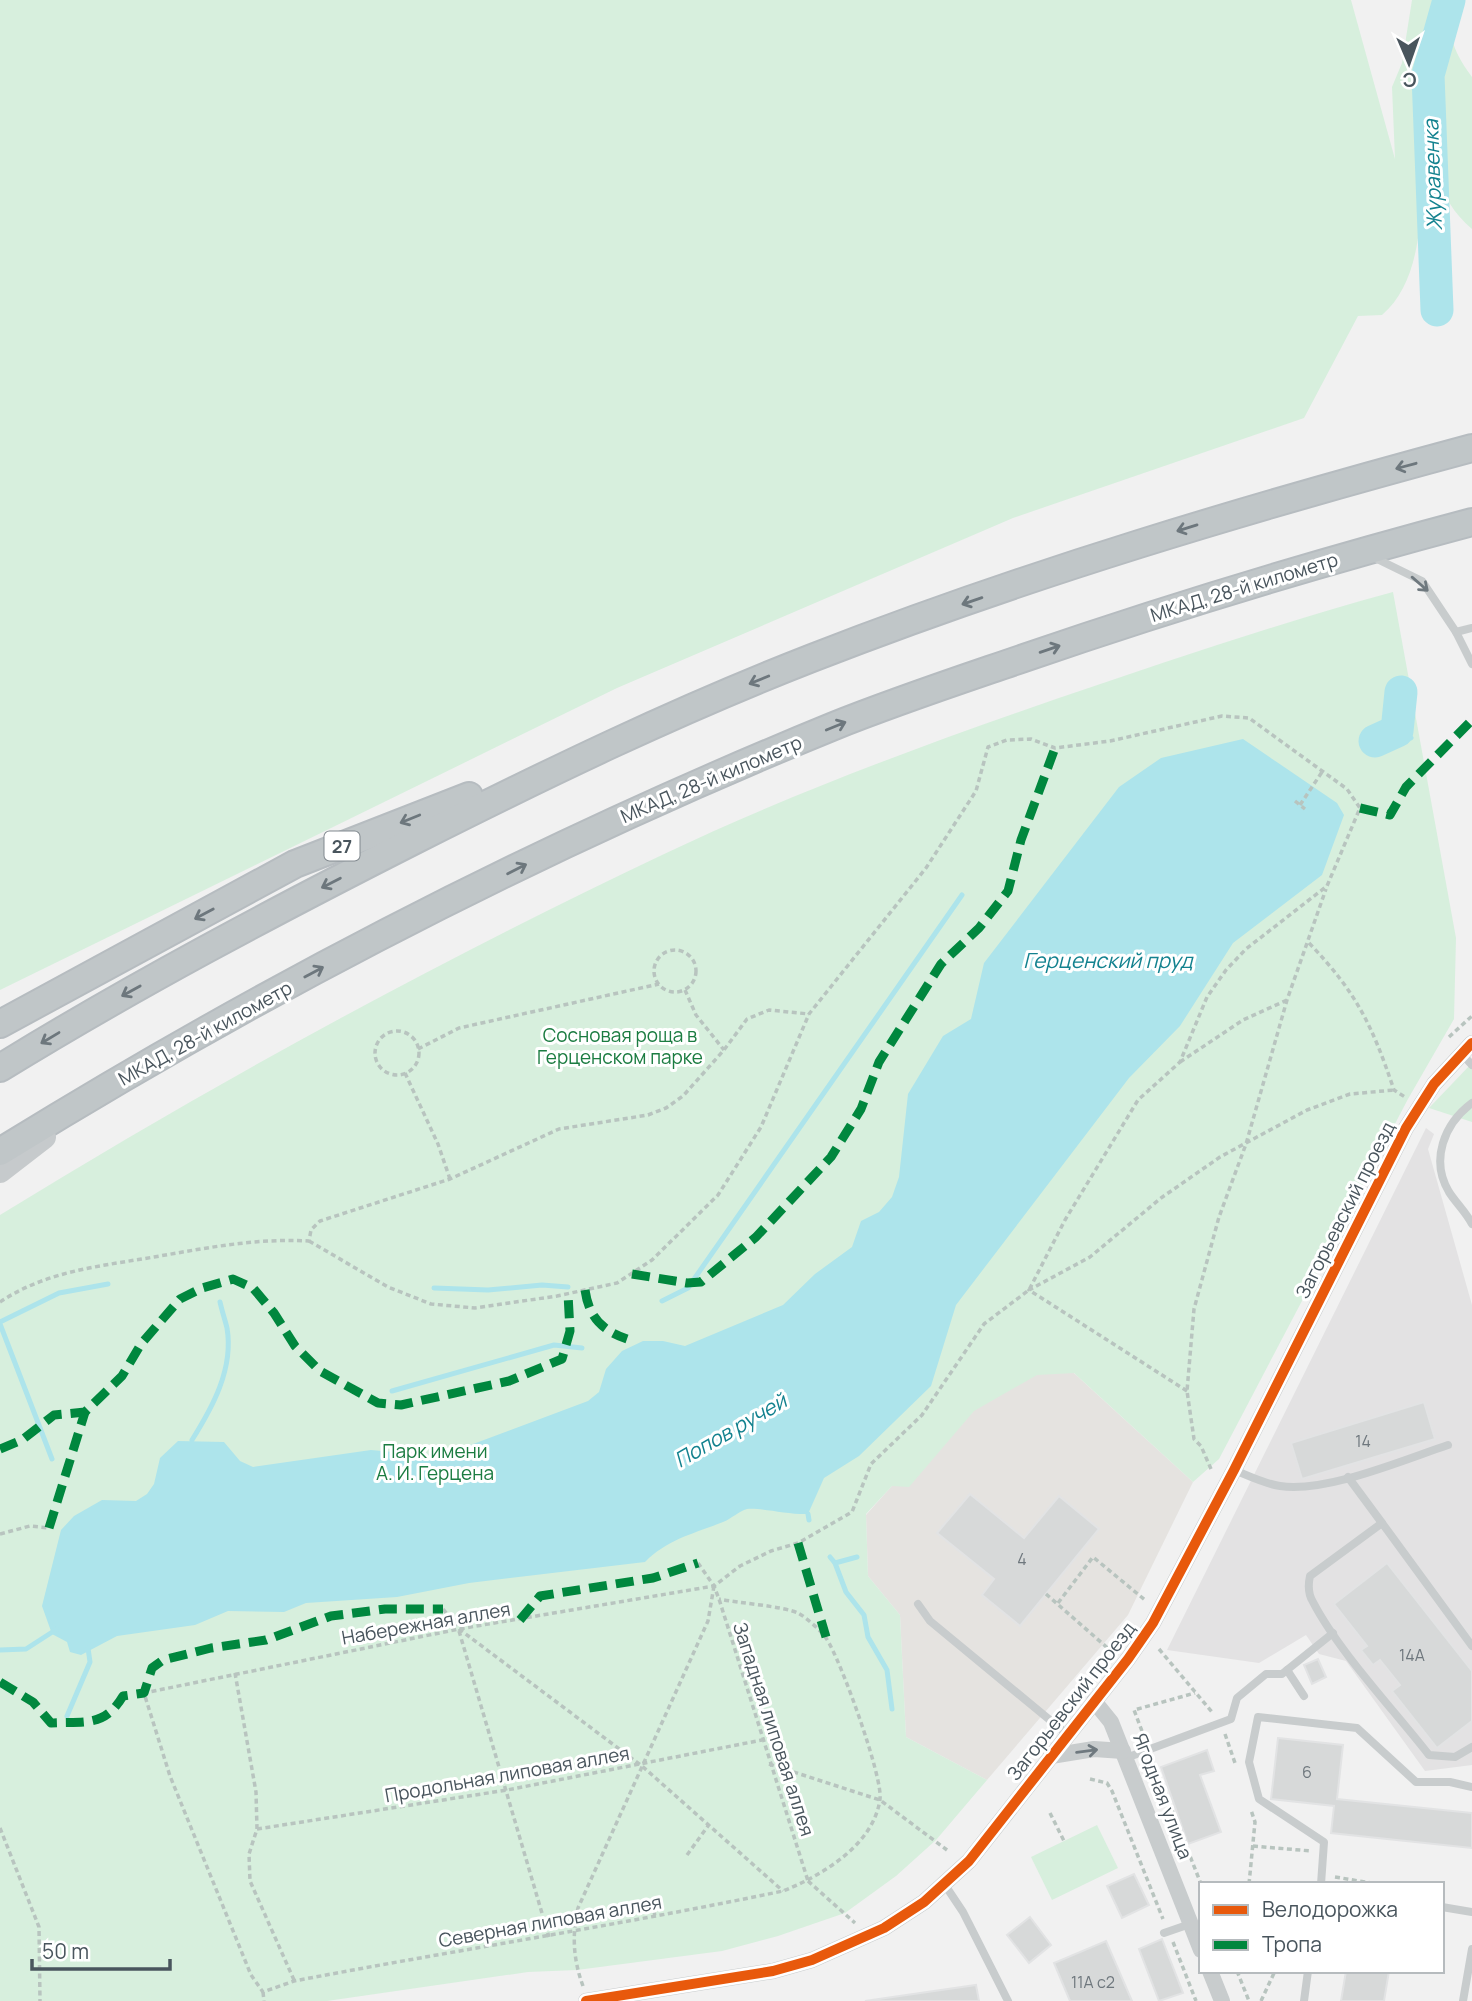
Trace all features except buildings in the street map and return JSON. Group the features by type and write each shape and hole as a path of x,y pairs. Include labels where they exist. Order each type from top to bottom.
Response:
{"highway":[{"path":"0,1068 155,977 288,905 592,751 701,704 836,649 1141,542 1255,507 1472,448"},
{"name":"МКАД, 28-й километр","path":"0,1152 136,1070 407,925 623,816 729,770 838,725 946,685 1164,610 1361,551 1472,522"},
{"name":"27","path":"0,1024 295,864 701,704"}],"main road":[{"path":"0,1171 136,1070"}],"street":[{"name":"Загорьевский проезд","path":"584,1993 603,2000 773,1971 812,1960 884,1928 945,1885 969,1861 1153,1623 1406,1128 1434,1084 1468,1054"},
{"name":"Ягодная улица","path":"1094,1701 1111,1722 1194,1928"},
{"path":"1051,1756 1094,1749 1125,1755"},
{"path":"1211,1973 1222,2001"}],"lane":[{"path":"1361,551 1422,581 1456,632 1472,664"},
{"path":"1456,632 1472,628"},
{"path":"1471,1221 1448,1191 1440,1164 1442,1140 1462,1111 1472,1103"},
{"path":"1234,1469 1278,1486 1302,1487 1348,1477 1448,1445"},
{"path":"1348,1477 1472,1646"},
{"path":"1382,1523 1310,1576 1308,1589 1312,1601 1333,1633 1429,1755 1455,1757 1472,1747"},
{"path":"918,1604 930,1620 1068,1735"},
{"path":"1231,1718 1237,1698 1266,1674 1282,1674 1333,1633"},
{"path":"1287,1670 1304,1696"},
{"path":"1321,1880 1324,1842 1259,1798 1249,1762 1258,1717 1357,1728 1416,1782 1450,1782 1472,1787"},
{"path":"1125,1755 1149,1750 1231,1718 1242,1719"},
{"path":"945,1885 963,1912 1008,2001"},
{"path":"1444,1907 1472,1912"},
{"path":"1166,1932 1194,1928"},
{"path":"1463,2001 1472,1950"},
{"path":"1304,2001 1308,1973"}],"path":[{"path":"0,1302 15,1291 59,1274 269,1239 309,1241 388,1287 431,1304 475,1307 558,1296 617,1283 652,1260 718,1195 761,1127 810,1013 926,868 976,791 988,747 1007,740 1031,739 1055,748 1110,741 1222,716 1249,718 1347,789 1360,808 1327,886 1287,1000 1246,1144 1219,1217 1194,1309 1187,1391 1194,1439 1202,1446 1212,1469"},
{"path":"1305,809 1298,803 1322,772"},
{"path":"1180,1062 1207,997 1226,970 1246,949 1327,886"},
{"path":"1309,943 1348,985 1376,1036 1394,1090"},
{"path":"677,950 692,959 695,967 692,984 685,990 667,991 659,984 654,972 655,963 668,951 677,950"},
{"path":"418,1049 459,1028 659,984"},
{"path":"685,990 696,1015 724,1050"},
{"path":"1029,1290 1065,1220 1138,1100 1180,1062 1233,1027 1287,1000"},
{"path":"309,1241 311,1230 320,1221 450,1179 559,1129 648,1115 666,1108 683,1096 724,1050 747,1019 769,1010 810,1013"},
{"path":"1449,1037 1472,1016"},
{"path":"400,1031 415,1041 418,1049 416,1064 405,1073 387,1073 380,1068 375,1051 377,1042 391,1032 400,1031"},
{"path":"405,1073 450,1179"},
{"path":"584,1993 577,1970 572,1934 578,1908 708,1621 714,1586 740,1566 771,1551 798,1543 852,1512 872,1464 922,1415 984,1324 1029,1290 1090,1257 1161,1198 1246,1144 1307,1110 1350,1094 1394,1090 1405,1097"},
{"path":"1029,1290 1187,1391"},
{"path":"0,1534 30,1526 49,1528"},
{"path":"1058,1603 1093,1557 1145,1601"},
{"path":"1046,1594 1111,1651"},
{"path":"719,1599 798,1613 826,1637 840,1668 879,1779 880,1800"},
{"path":"443,1609 459,1629 642,1766 783,1891"},
{"path":"459,1629 550,1937"},
{"path":"1159,1649 1221,1722 1238,1772"},
{"path":"235,1673 256,1792 257,1829 249,1854 250,1881 294,1981"},
{"path":"1196,1693 1134,1710 1200,1882"},
{"path":"769,1764 880,1800 947,1850"},
{"path":"1090,1779 1107,1783 1112,1791 1166,1932 1196,2001"},
{"path":"1249,1882 1255,1822 1251,1810"},
{"path":"1050,1812 1064,1841"},
{"path":"687,1855 709,1825"},
{"path":"0,1828 39,1927 40,2001"},
{"path":"1253,1846 1299,1850"},
{"path":"1321,1880 1349,1882"},
{"path":"808,1881 856,1923"},
{"path":"653,1902 655,1918"},
{"path":"1238,1973 1249,2001"},
{"path":"1261,2001 1274,1973"},
{"path":"263,1992 264,2001"}],"shaded area":[{"path":"1426,1128 1434,1134 1428,1149 1472,1305 1472,1765 1425,1771 1346,1661 1319,1654 1306,1635 1259,1663 1167,1650"},
{"path":"1029,1332 1193,1482 1128,1615 987,1780 906,1737 900,1615 868,1576 866,1515"}],"green space":[{"path":"0,0 1351,0 1395,159 1392,87 1402,63 1412,0 1463,0 1456,10 1451,29 1455,49 1472,77 1472,229 1451,206 1447,197 1436,142 1421,139 1419,233 1407,279 1397,299 1382,315 1358,316 1304,418 1013,518 617,688 0,990"},
{"name":"Парк имени А. И. Герцена","path":"1393,592 1456,938 1454,1019 1408,1099 1219,1459 1193,1482 1074,1373 1037,1375 974,1411 909,1487 892,1486 866,1514 868,1576 900,1615 906,1737 987,1780 936,1840 896,1876 845,1913 778,1936 722,1951 577,1970 528,1972 327,2001 0,2001 0,1215 162,1118 326,1026 577,896 759,811 857,771 1006,716 1308,616"},
{"path":"1472,1063 1472,1122 1429,1108"},
{"path":"1097,1825 1118,1868 1052,1900 1031,1857"}],"water":[{"name":"Герценский пруд","path":"1243,739 1337,803 1344,815 1322,875 1233,943 1180,1026 1129,1078 956,1305 931,1386 859,1456 824,1478 808,1514 747,1509 723,1522 672,1542 645,1562 469,1583 397,1597 306,1603 284,1612 228,1611 195,1625 117,1636 81,1655 70,1652 67,1642 52,1634 42,1606 61,1530 74,1516 102,1500 136,1501 147,1494 154,1484 160,1458 178,1441 224,1442 240,1461 253,1467 371,1450 426,1455 449,1453 588,1401 599,1392 606,1369 622,1351 643,1341 663,1341 685,1346 783,1305 815,1274 852,1247 861,1221 879,1212 892,1197 899,1177 908,1094 943,1036 971,1019 984,963 1119,787 1161,758"}],"waterway":[{"name":"Журавенка","path":"1437,310 1428,75 1449,0"},
{"name":"Журавенка","path":"1375,741 1397,731 1401,692"},
{"path":"1397,731 1411,738"},
{"path":"662,1301 688,1288 962,895"},
{"path":"0,1322 59,1293 108,1284"},
{"path":"434,1288 488,1290 542,1285 568,1287"},
{"path":"192,1440 214,1401 224,1373 228,1343 220,1302"},
{"path":"0,1324 52,1459"},
{"path":"392,1391 554,1345 582,1348"},
{"path":"808,1514 809,1520"},
{"path":"830,1557 835,1563 857,1557"},
{"path":"835,1563 846,1592 864,1615 868,1637 887,1670 892,1709"},
{"name":"Попов ручей","path":"0,1650 26,1649 57,1629"},
{"path":"67,1716 90,1662 88,1648"}],"marked path":[{"path":"1360,808 1390,815 1406,787 1472,720"},
{"path":"632,1274 687,1283 701,1282 756,1237 831,1157 861,1109 879,1062 941,964 979,928 1008,891 1021,840 1055,748"},
{"path":"0,1449 22,1440 54,1415 85,1412 122,1376 141,1344 180,1299 202,1288 233,1279 253,1288 274,1313 295,1346 320,1371 378,1403 401,1405 509,1381 562,1359 570,1331 568,1294"},
{"path":"585,1290 593,1315 603,1327 627,1339"},
{"path":"49,1528 85,1412"},
{"path":"798,1543 826,1637"},
{"path":"520,1620 540,1596 653,1578 698,1563"},
{"path":"0,1682 33,1702 51,1723 92,1721 108,1713 123,1696 144,1693 152,1668 163,1660 211,1648 266,1640 331,1616 385,1609 443,1609"}],"cycle path":[{"path":"586,2001 773,1971 812,1960 884,1928 924,1902 969,1861 1128,1659 1153,1623 1234,1470 1406,1128 1434,1084 1472,1043"}],"park label":[{"name":"Сосновая роща в Герценском парке","path":"620,1046"}]}
